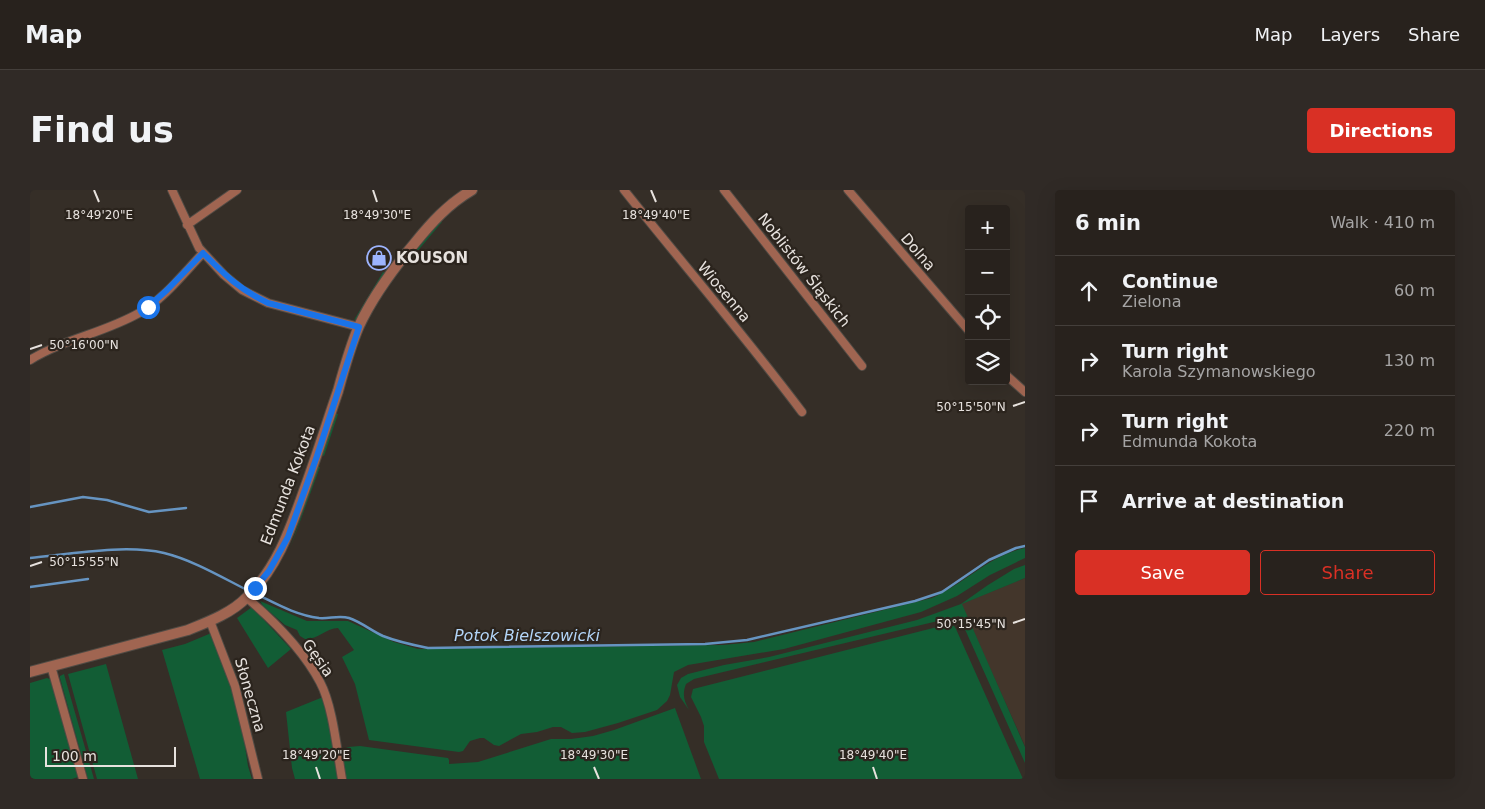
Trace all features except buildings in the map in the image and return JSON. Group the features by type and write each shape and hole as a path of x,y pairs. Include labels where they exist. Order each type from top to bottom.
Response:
{"street":[{"path":"172,190 203,253 236,285 268,303 359,327"},
{"path":"188,225 237,190"},
{"name":"Edmunda Kokota","path":"30,672 188,630 210,621 250,594 269,571 288,537 317,456 359,327 385,282 413,245 442,212 472,190"},
{"name":"Wiosenna","path":"624,190 760,356 802,412"},
{"name":"Noblistów Śląskich","path":"724,190 862,366"},
{"name":"Dolna","path":"848,190 965,326"},
{"path":"30,360 54,347 97,332 139,313 167,290 203,253"},
{"path":"1010,379 1025,392"},
{"name":"Gęsia","path":"250,594 302,655 320,682 336,736 342,779"},
{"name":"Słoneczna","path":"210,621 235,686 258,779"},
{"path":"51,666 83,779"}],"shaded area":[{"path":"1025,578 1025,746 961,604"}],"green space":[{"path":"442,222 410,260 409,259"},
{"path":"383,272 385,273 358,318 354,320"},
{"path":"336,414 338,414 324,456 322,455"},
{"path":"318,467 320,467 290,549"},
{"path":"1025,548 1025,558 990,575 957,596 921,612 784,649 688,665 674,672 670,695 667,701 657,710 585,732 572,733 561,727 553,727 521,734 499,746 484,738 480,738 470,741 463,751 459,752 369,740 355,684 342,657 354,650 338,628 314,638 305,639 300,636 297,630 285,625 263,606 260,601 307,621 348,621 394,642 418,649 723,645 754,642 932,598 1000,557"},
{"path":"1025,565 1025,578 962,604 1025,747 1025,763 959,616 694,679 686,684 684,691 689,710 680,697 677,685 681,678 688,674 769,657 917,620 961,604 1014,569"},
{"path":"252,607 291,649 268,668 237,618"},
{"path":"945,625 954,626 956,629 1023,779 719,779 704,742 704,726 701,717 691,697 693,689"},
{"path":"212,634 233,687 252,779 200,779 162,650 185,644"},
{"path":"106,664 138,779 97,779 68,674"},
{"path":"64,674 94,779 88,779 60,678"},
{"path":"47,678 52,680 78,777 72,779 30,779 30,683"},
{"path":"323,697 333,737 334,760 338,779 295,779 292,768 286,712"},
{"path":"675,708 701,779 346,779 343,768 343,753 344,749 348,747 360,746 448,758 449,764 478,762 551,739 593,736"}],"waterway":[{"path":"30,507 83,497 107,500 149,512 186,508"},
{"name":"Potok Bielszowicki","path":"254,593 302,614 319,618 349,618 383,636 428,648 705,644 747,640 915,601 942,592 989,560 1025,546"},
{"name":"Potok Bielszowicki","path":"30,558 98,551 149,550 186,560 249,591"},
{"path":"30,587 88,579"}],"place":[{"name":"KOUSON","path":"379,258"}],"route":[{"path":"148,307 203,253 224,275 242,290 255,297 268,303 359,327 317,456 288,537 269,571 255,588"}]}
